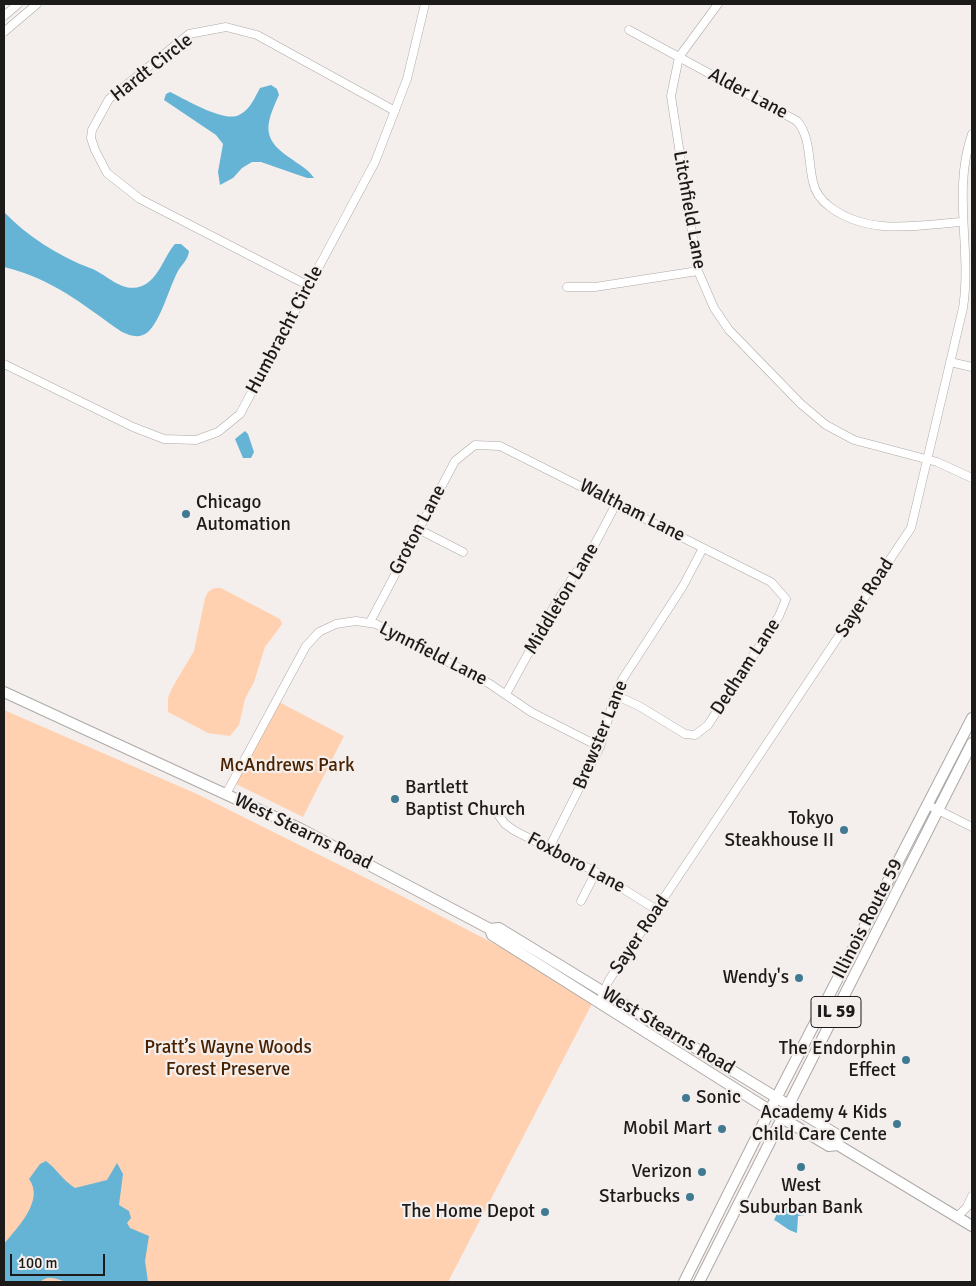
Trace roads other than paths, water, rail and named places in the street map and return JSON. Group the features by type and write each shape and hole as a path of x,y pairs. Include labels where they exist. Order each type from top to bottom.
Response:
{"main road":[{"name":"West Stearns Road","path":"4,692 336,847 490,929 499,928 836,1134 838,1145"},
{"name":"Illinois Route 59","path":"684,1282 776,1097 972,718"},
{"name":"Illinois Route 59","path":"699,1282 972,743"},
{"name":"West Stearns Road","path":"490,929 492,935 782,1118 829,1146 838,1145 972,1226"}],"street":[{"path":"4,16 18,4"},
{"path":"4,32 37,4"},
{"name":"Humbracht Circle","path":"4,364 164,439 196,440 218,432 240,414 368,176 396,111 414,53 425,4"},
{"name":"Litchfield Lane","path":"718,4 679,57 672,86 672,107 698,271 714,308 729,330 816,418 854,440 927,459 972,478"},
{"name":"Hardt Circle","path":"309,286 140,199 107,173 94,150 91,138 92,130 109,100 189,34 226,26 257,35 396,111"},
{"name":"Alder Lane","path":"629,30 797,121 806,133 813,185 823,200 843,216 878,227 962,222"},
{"name":"Sayer Road","path":"598,1003 657,910 911,528 963,308 969,275 962,222 962,181 972,134"},
{"path":"567,287 595,287 698,271"},
{"path":"950,362 972,367"},
{"name":"Waltham Lane","path":"475,444 505,448 771,582 782,594"},
{"name":"Groton Lane","path":"370,622 452,465 475,444"},
{"name":"Middleton Lane","path":"506,694 556,604 596,542 616,504"},
{"path":"418,529 463,552"},
{"name":"Brewster Lane","path":"549,848 600,747 615,695 625,673 683,586 703,548"},
{"name":"Dedham Lane","path":"615,695 639,706 685,734 695,735 708,725 779,616 786,599 782,594"},
{"name":"Lynnfield Lane","path":"226,794 310,641 324,629 336,624 356,621 370,622 390,630 506,694 531,712 600,747"},
{"path":"928,805 972,827"},
{"name":"Foxboro Lane","path":"497,813 505,824 515,831 596,872 657,910"},
{"path":"581,901 596,872"},
{"path":"957,1216 966,1207 972,1196"}],"water":[{"path":"271,85 277,89 279,95 270,116 269,132 271,139 283,153 307,170 314,178 307,178 261,162 252,162 242,168 233,178 220,185 218,172 223,144 216,135 164,100 166,94 170,92 215,113 232,117 246,110 260,88"},
{"path":"4,212 33,237 55,251 128,287 135,288 148,283 157,273 175,244 181,244 189,251 153,327 145,334 132,336 122,332 80,302 53,286 22,272 4,267"},
{"path":"245,431 248,434 254,452 251,458 243,458 235,439"},
{"path":"46,1161 75,1188 107,1180 117,1163 123,1174 119,1205 129,1211 131,1218 127,1223 130,1228 149,1236 145,1261 148,1282 79,1283 47,1278 40,1282 4,1282 4,1244 22,1222 32,1205 33,1187 29,1179 40,1164"},
{"path":"782,1203 805,1215 798,1216 797,1233 774,1220"}],"place":[{"name":"Chicago Automation","path":"186,514"},
{"name":"Bartlett Baptist Church","path":"395,799"},
{"name":"Tokyo Steakhouse II","path":"844,830"},
{"name":"Wendy's","path":"799,978"},
{"name":"The Endorphin Effect","path":"906,1060"},
{"name":"Sonic","path":"686,1098"},
{"name":"Academy 4 Kids Child Care Cente","path":"897,1124"},
{"name":"Mobil Mart","path":"722,1129"},
{"name":"West Suburban Bank","path":"801,1167"},
{"name":"Verizon","path":"702,1172"},
{"name":"Starbucks","path":"690,1197"},
{"name":"The Home Depot","path":"545,1212"}],"park label":[{"name":"McAndrews Park","path":"287,766"},
{"name":"Pratt’s Wayne Woods Forest Preserve","path":"228,1059"}]}
